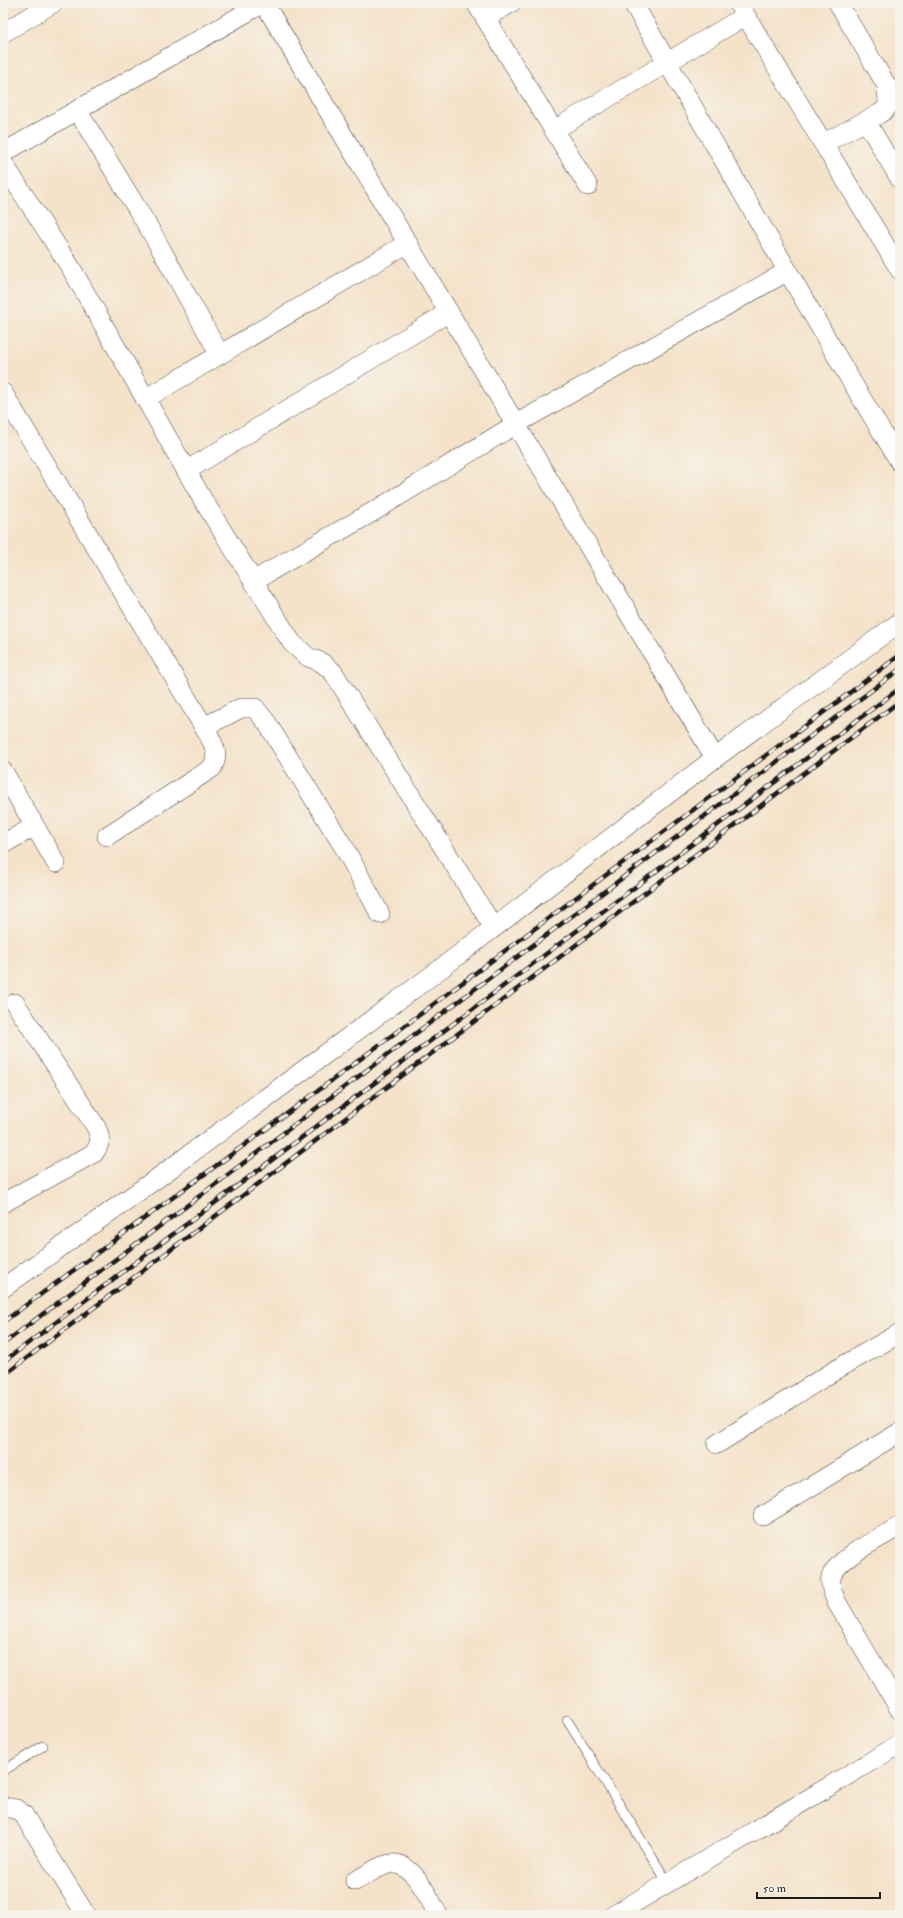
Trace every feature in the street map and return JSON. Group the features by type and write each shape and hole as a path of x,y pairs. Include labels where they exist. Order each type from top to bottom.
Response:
{"street":[{"path":"3,33 53,3"},
{"path":"3,153 263,3 715,758"},
{"path":"511,3 481,10 588,186"},
{"path":"633,3 900,462"},
{"path":"824,143 886,109 889,97 887,86 838,3"},
{"path":"554,130 667,62 741,9 900,270"},
{"path":"77,110 152,233 220,355"},
{"path":"866,121 900,178"},
{"path":"3,164 71,268 186,471 292,643 299,652 308,658 328,666 334,672 494,928"},
{"path":"145,399 408,243"},
{"path":"253,581 376,510 516,424 788,271"},
{"path":"186,471 449,312"},
{"path":"3,393 204,727 217,754 216,761 212,768 107,836"},
{"path":"3,1288 163,1174 494,928 715,758 900,622"},
{"path":"204,727 241,708 255,708 267,723 341,842 380,914"},
{"path":"3,771 56,863"},
{"path":"3,844 35,826"},
{"path":"5,1197 94,1153 99,1146 100,1140 96,1127 15,1003"},
{"path":"717,1444 839,1368 900,1333"},
{"path":"763,1516 900,1432"},
{"path":"900,1526 838,1565 831,1578 832,1590 836,1601 900,1710"},
{"path":"614,1915 900,1744"},
{"path":"3,1806 16,1809 23,1814 86,1915"},
{"path":"355,1881 387,1864 397,1865 409,1870 416,1877 438,1915"}],"lane":[{"path":"568,1720 668,1883"},
{"path":"3,1771 43,1746"}],"railway":[{"path":"3,1322 311,1096 900,655"},
{"path":"3,1344 900,669"},
{"path":"3,1362 900,688"},
{"path":"3,1376 900,701"}]}
